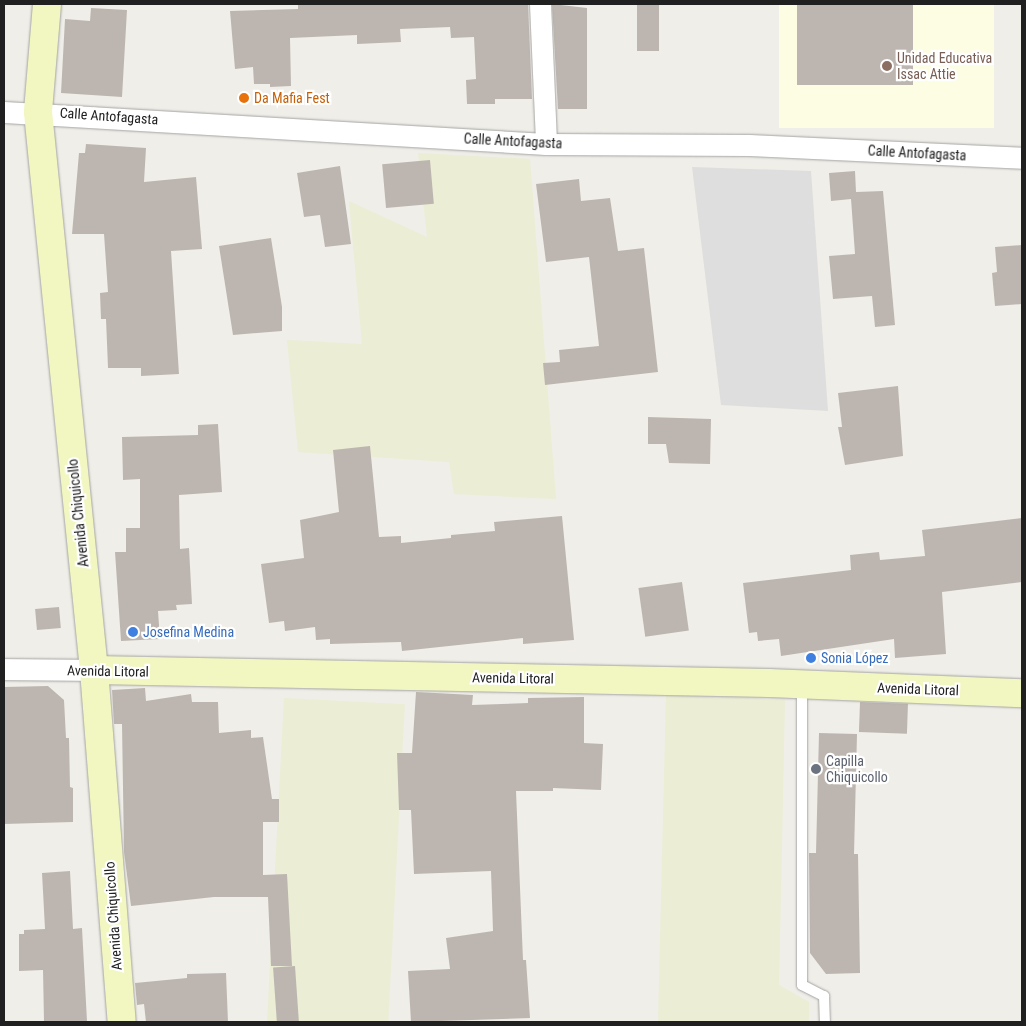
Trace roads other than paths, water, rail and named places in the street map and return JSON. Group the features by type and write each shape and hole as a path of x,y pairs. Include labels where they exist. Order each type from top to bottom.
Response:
{"main road":[{"name":"Avenida Chiquicollo","path":"47,4 38,112 94,670 122,1022"},
{"name":"Avenida Litoral","path":"94,670 802,685 1022,693"}],"street":[{"path":"540,4 546,144"},
{"name":"Calle Antofagasta","path":"4,112 38,112 546,144 750,146 1022,158"},
{"name":"Avenida Litoral","path":"4,669 94,670"}],"lane":[{"path":"802,685 802,985 824,996 824,1022"}],"place":[{"name":"Unidad Educativa Issac Attie","path":"887,66"},
{"name":"Da Mafia Fest","path":"244,98"},
{"name":"Josefina Medina","path":"133,632"},
{"name":"Sonia López","path":"811,658"},
{"name":"Capilla Chiquicollo","path":"816,769"}]}
